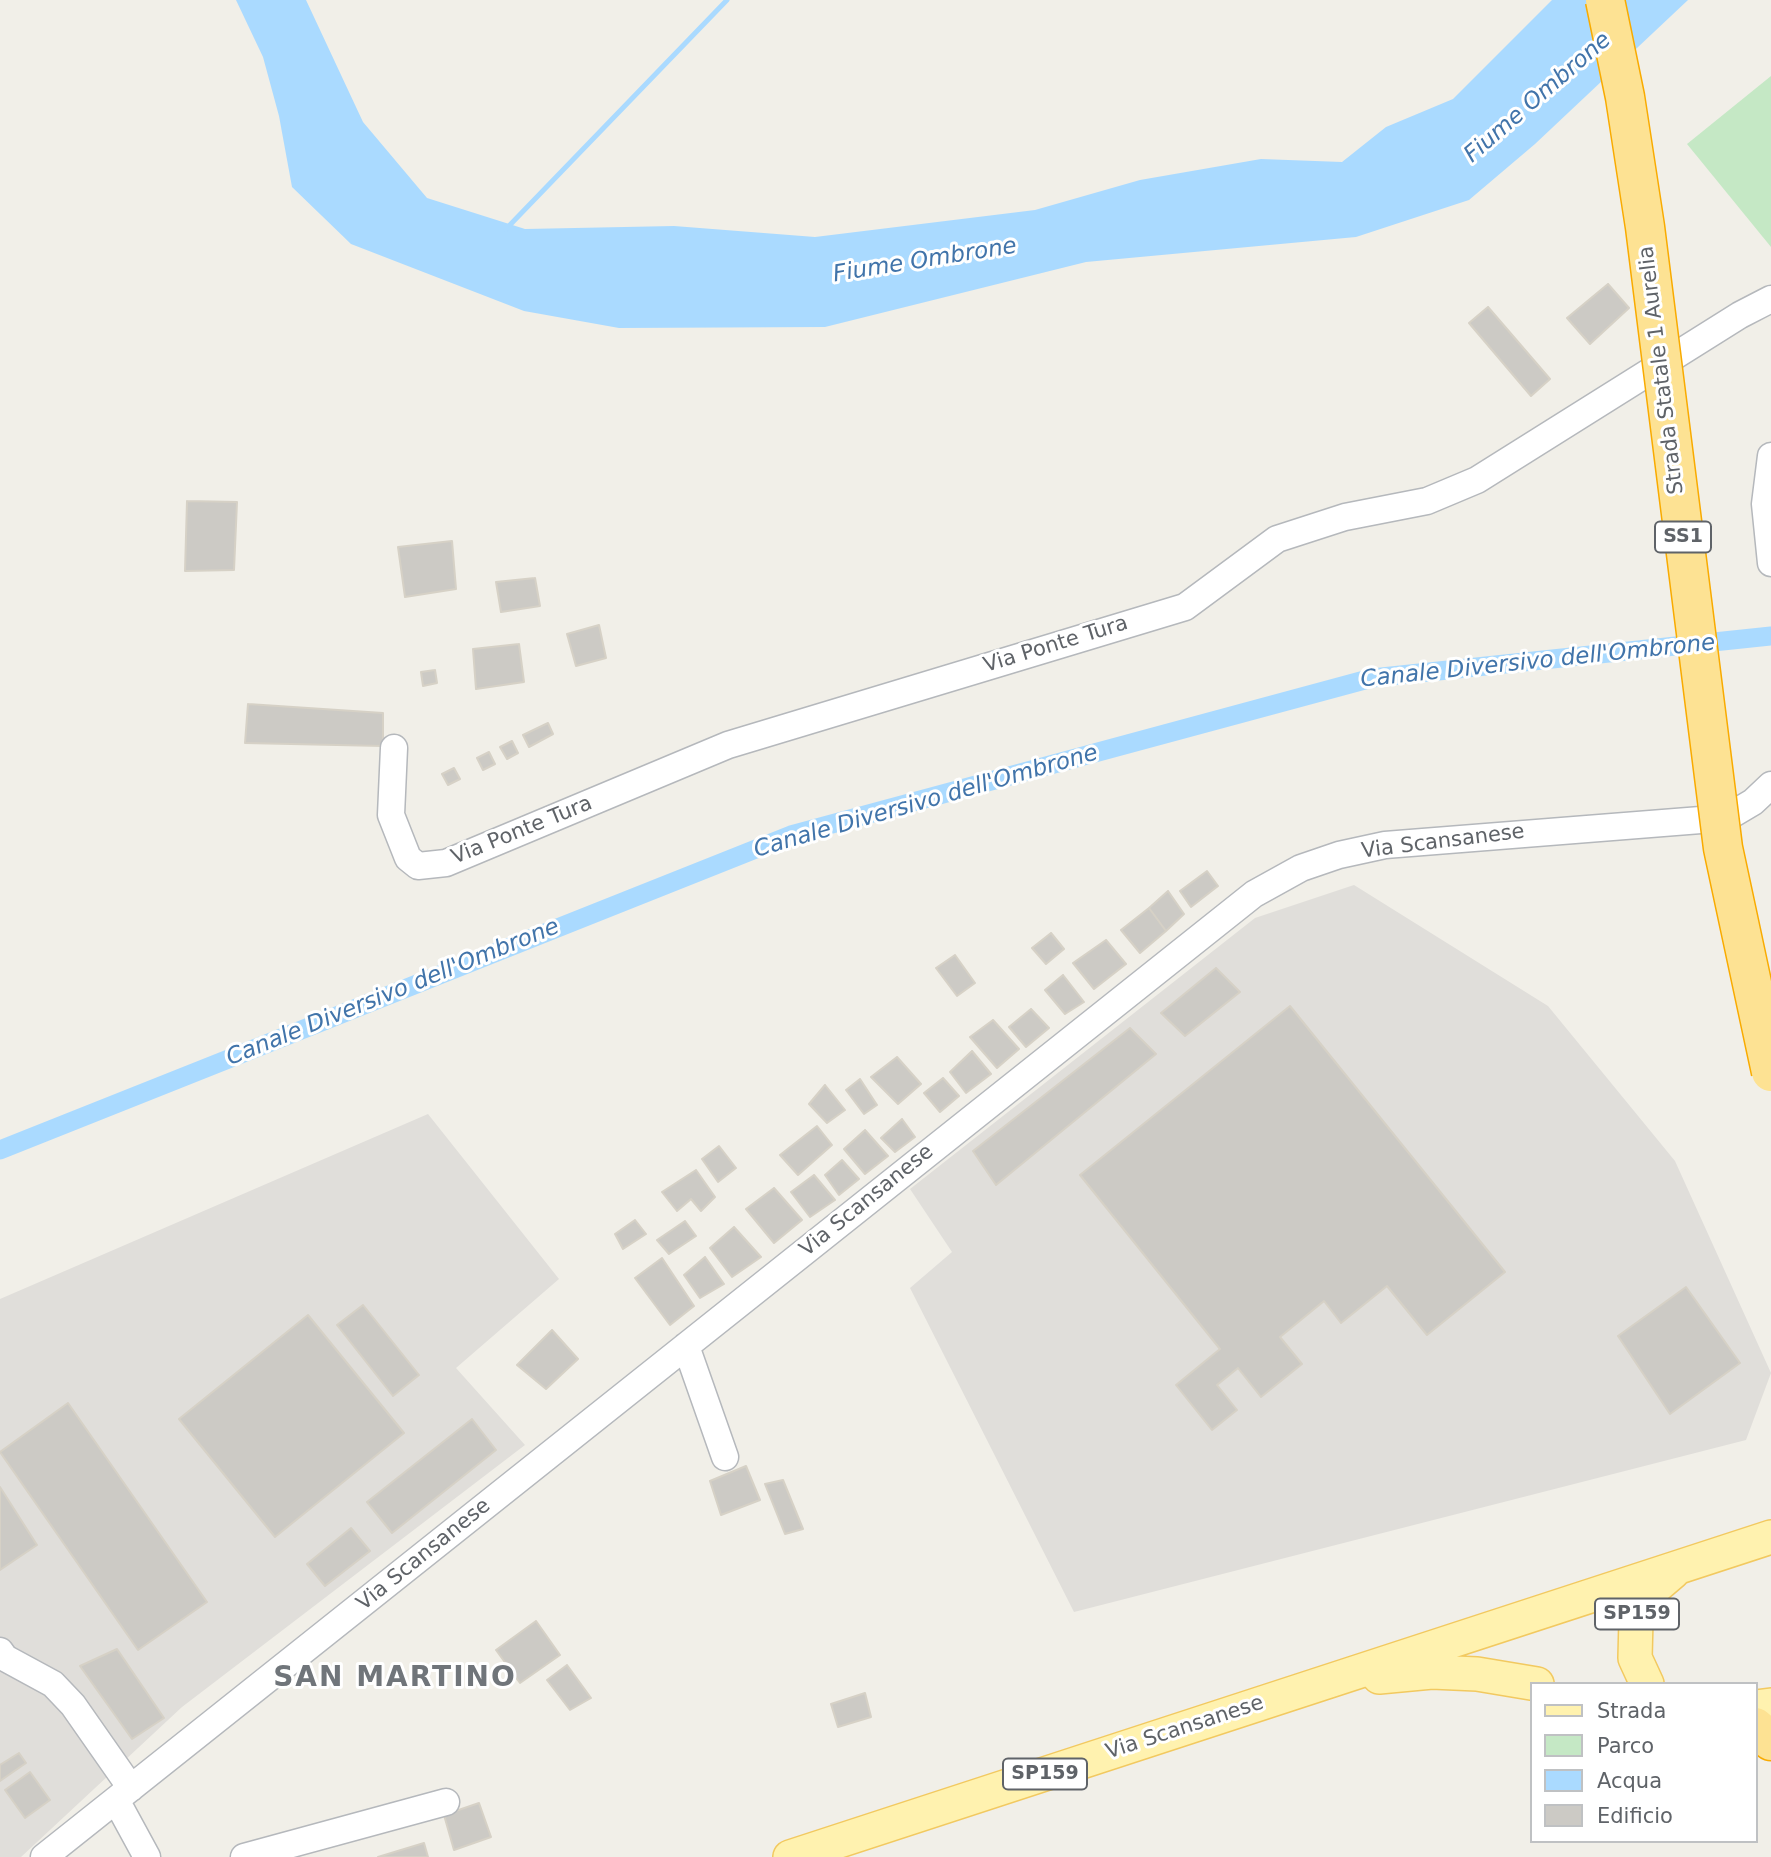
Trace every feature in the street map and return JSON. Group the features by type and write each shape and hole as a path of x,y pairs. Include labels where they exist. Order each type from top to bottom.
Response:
{"highway":[{"name":"Strada Statale 1 Aurelia","path":"1605,0 1625,97 1645,227 1723,848 1751,993 1771,1072"},
{"name":"Strada Statale 1 Aurelia","path":"1630,0 1670,223 1747,845 1771,963"},
{"path":"1757,1729 1771,1741"}],"main road":[{"name":"Via Scansanese","path":"790,1857 1620,1584 1771,1537"},
{"name":"SP159","path":"1646,1682 1635,1658 1636,1619 1655,1585 1688,1565"},
{"name":"Via Scansanese","path":"1301,1690 1398,1674 1432,1672 1477,1674 1530,1683"}],"street":[{"name":"Via Ponte Tura","path":"394,748 391,815 408,858 418,866 446,863 729,745 1185,607 1277,538 1345,517 1427,500 1477,480 1740,315 1771,299"},
{"path":"1770,552 1765,504 1771,456"},
{"name":"Via Scansanese","path":"51,1853 1254,894 1301,868 1385,845 1726,818 1753,802 1771,785"},
{"path":"685,1346 725,1457"},
{"path":"0,1651 5,1658 53,1685 73,1705 124,1794 147,1857"},
{"path":"244,1857 446,1802"}],"shaded area":[{"path":"1354,885 1548,1006 1675,1161 1771,1373 1746,1440 1074,1612 910,1288 952,1252 910,1189 1255,918"},
{"path":"428,1114 559,1279 456,1368 525,1445 182,1707 21,1857 0,1857 0,1299"}],"green space":[{"path":"1771,76 1771,247 1687,144"}],"water":[{"name":"Fiume Ombrone","path":"236,0 306,0 363,122 427,198 525,229 674,226 815,237 1035,210 1140,180 1261,159 1342,162 1386,127 1453,99 1552,0 1688,0 1535,144 1469,200 1356,237 1086,262 825,327 619,328 524,311 351,244 292,187 279,116 263,57"}],"building":[{"path":"1608,284 1629,308 1590,344 1567,318"},
{"path":"1488,307 1550,379 1531,396 1469,323"},
{"path":"187,501 237,502 234,570 185,571"},
{"path":"452,541 456,589 405,597 398,547"},
{"path":"535,578 540,606 501,612 496,582"},
{"path":"599,625 606,658 576,666 567,634"},
{"path":"519,644 524,682 476,689 473,649"},
{"path":"435,670 437,683 423,686 421,672"},
{"path":"248,704 383,713 383,746 245,743"},
{"path":"548,723 553,734 529,747 523,735"},
{"path":"512,741 518,753 507,759 500,747"},
{"path":"489,752 495,764 483,770 477,758"},
{"path":"454,768 460,779 448,785 442,774"},
{"path":"1207,871 1218,886 1191,907 1180,891"},
{"path":"1168,891 1184,914 1166,931 1149,908"},
{"path":"1149,908 1166,931 1140,953 1121,930"},
{"path":"1051,933 1064,949 1046,964 1032,948"},
{"path":"1106,940 1126,964 1094,989 1073,963"},
{"path":"955,955 975,983 957,996 936,968"},
{"path":"1216,968 1240,992 1185,1036 1161,1013"},
{"path":"1063,975 1084,1002 1065,1014 1045,990"},
{"path":"1290,1006 1505,1272 1427,1335 1387,1286 1341,1323 1324,1301 1280,1337 1302,1364 1261,1397 1238,1368 1217,1385 1237,1410 1212,1430 1176,1385 1220,1349 1080,1175"},
{"path":"1031,1009 1049,1028 1026,1047 1009,1027"},
{"path":"993,1020 1019,1049 997,1068 970,1037"},
{"path":"1130,1028 1156,1054 996,1185 973,1151"},
{"path":"972,1051 991,1074 966,1093 950,1072"},
{"path":"897,1057 921,1084 898,1104 871,1077"},
{"path":"943,1078 959,1096 940,1112 924,1093"},
{"path":"860,1079 877,1105 864,1114 846,1090"},
{"path":"825,1085 845,1110 827,1123 809,1104"},
{"path":"902,1119 915,1137 895,1152 881,1138"},
{"path":"817,1126 832,1145 798,1175 780,1155"},
{"path":"865,1130 888,1156 865,1174 844,1149"},
{"path":"719,1146 736,1168 718,1182 702,1159"},
{"path":"842,1160 859,1179 839,1195 825,1175"},
{"path":"696,1170 715,1197 701,1211 691,1199 677,1211 662,1192"},
{"path":"814,1175 835,1200 810,1217 791,1192"},
{"path":"774,1188 802,1220 774,1243 746,1209"},
{"path":"635,1220 646,1234 623,1249 615,1234"},
{"path":"685,1221 696,1236 669,1254 657,1240"},
{"path":"734,1227 761,1257 732,1277 710,1248"},
{"path":"705,1257 724,1284 700,1298 684,1275"},
{"path":"662,1258 694,1306 670,1325 635,1278"},
{"path":"1686,1287 1740,1363 1670,1414 1618,1336"},
{"path":"363,1305 419,1375 393,1396 337,1325"},
{"path":"308,1315 404,1433 275,1537 179,1419"},
{"path":"552,1330 578,1359 546,1389 517,1365"},
{"path":"68,1403 207,1602 138,1650 0,1452"},
{"path":"472,1419 496,1450 392,1533 367,1502"},
{"path":"746,1466 760,1500 721,1515 710,1481"},
{"path":"783,1480 803,1529 785,1534 765,1484"},
{"path":"0,1487 37,1545 0,1570"},
{"path":"351,1528 370,1551 325,1586 307,1564"},
{"path":"536,1621 560,1655 520,1683 496,1650"},
{"path":"117,1649 164,1718 132,1739 80,1666"},
{"path":"567,1665 591,1698 570,1710 547,1680"},
{"path":"865,1693 871,1717 838,1727 831,1704"},
{"path":"19,1753 26,1763 0,1781 0,1765"},
{"path":"30,1772 50,1800 25,1818 5,1790"},
{"path":"479,1803 491,1837 454,1850 444,1815"},
{"path":"424,1843 428,1857 378,1857"}],"waterway":[{"path":"506,229 727,0"},
{"name":"Canale Diversivo dell'Ombrone","path":"0,1150 791,835 1372,678 1771,636"}],"district":[{"name":"SAN MARTINO","path":"395,1679"}]}
